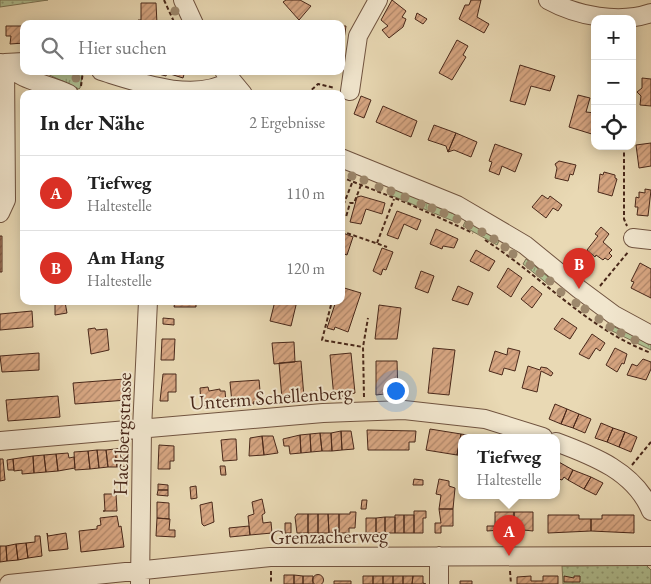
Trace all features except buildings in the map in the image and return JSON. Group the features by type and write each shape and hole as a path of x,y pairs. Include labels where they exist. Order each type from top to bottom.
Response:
{"street":[{"path":"183,0 192,20"},
{"path":"350,91 358,36 378,0"},
{"path":"548,0 574,12 594,17 628,8 651,13"},
{"path":"3,63 20,62"},
{"path":"3,63 20,75"},
{"path":"0,213 6,200 3,63"},
{"path":"21,75 62,90"},
{"path":"115,75 166,90 198,90 217,87 227,76 239,90"},
{"path":"345,160 457,205 525,245 578,289 614,315 651,335"},
{"path":"631,245 651,240"},
{"name":"Hackbergstrasse","path":"140,576 142,429 148,305"},
{"name":"Unterm Schellenberg","path":"0,441 404,410 485,419 533,434"},
{"path":"560,444 605,463 624,475 636,485 651,511"},
{"path":"439,556 439,584"},
{"name":"Grenzacherweg","path":"9,584 140,576 270,557 651,556"}],"path":[{"path":"164,0 173,20"},
{"path":"81,90 82,75"},
{"path":"311,90 318,84 350,91"},
{"path":"624,150 624,219"},
{"path":"345,179 395,198 480,236 518,262 610,333 651,352"},
{"path":"345,201 353,182"},
{"path":"345,217 350,203 354,204 361,185"},
{"path":"378,243 395,198"},
{"path":"345,232 387,246"},
{"path":"597,289 631,245"},
{"path":"331,305 322,340 363,347"},
{"path":"365,412 363,347 368,318"},
{"path":"624,475 651,442"}],"green space":[{"path":"0,0 48,0 0,7"},
{"path":"49,75 82,75 79,89"},
{"path":"390,187 461,217 458,223 388,194"},
{"path":"466,220 500,239 497,245 463,226"},
{"path":"526,259 553,281 549,285 523,264"},
{"path":"608,324 651,344 651,350 606,328"},
{"path":"646,565 651,570 651,584 563,584 562,566"}],"place":[{"name":"Am Hang","path":"579,289"},
{"name":"Tiefweg","path":"509,556"}]}
